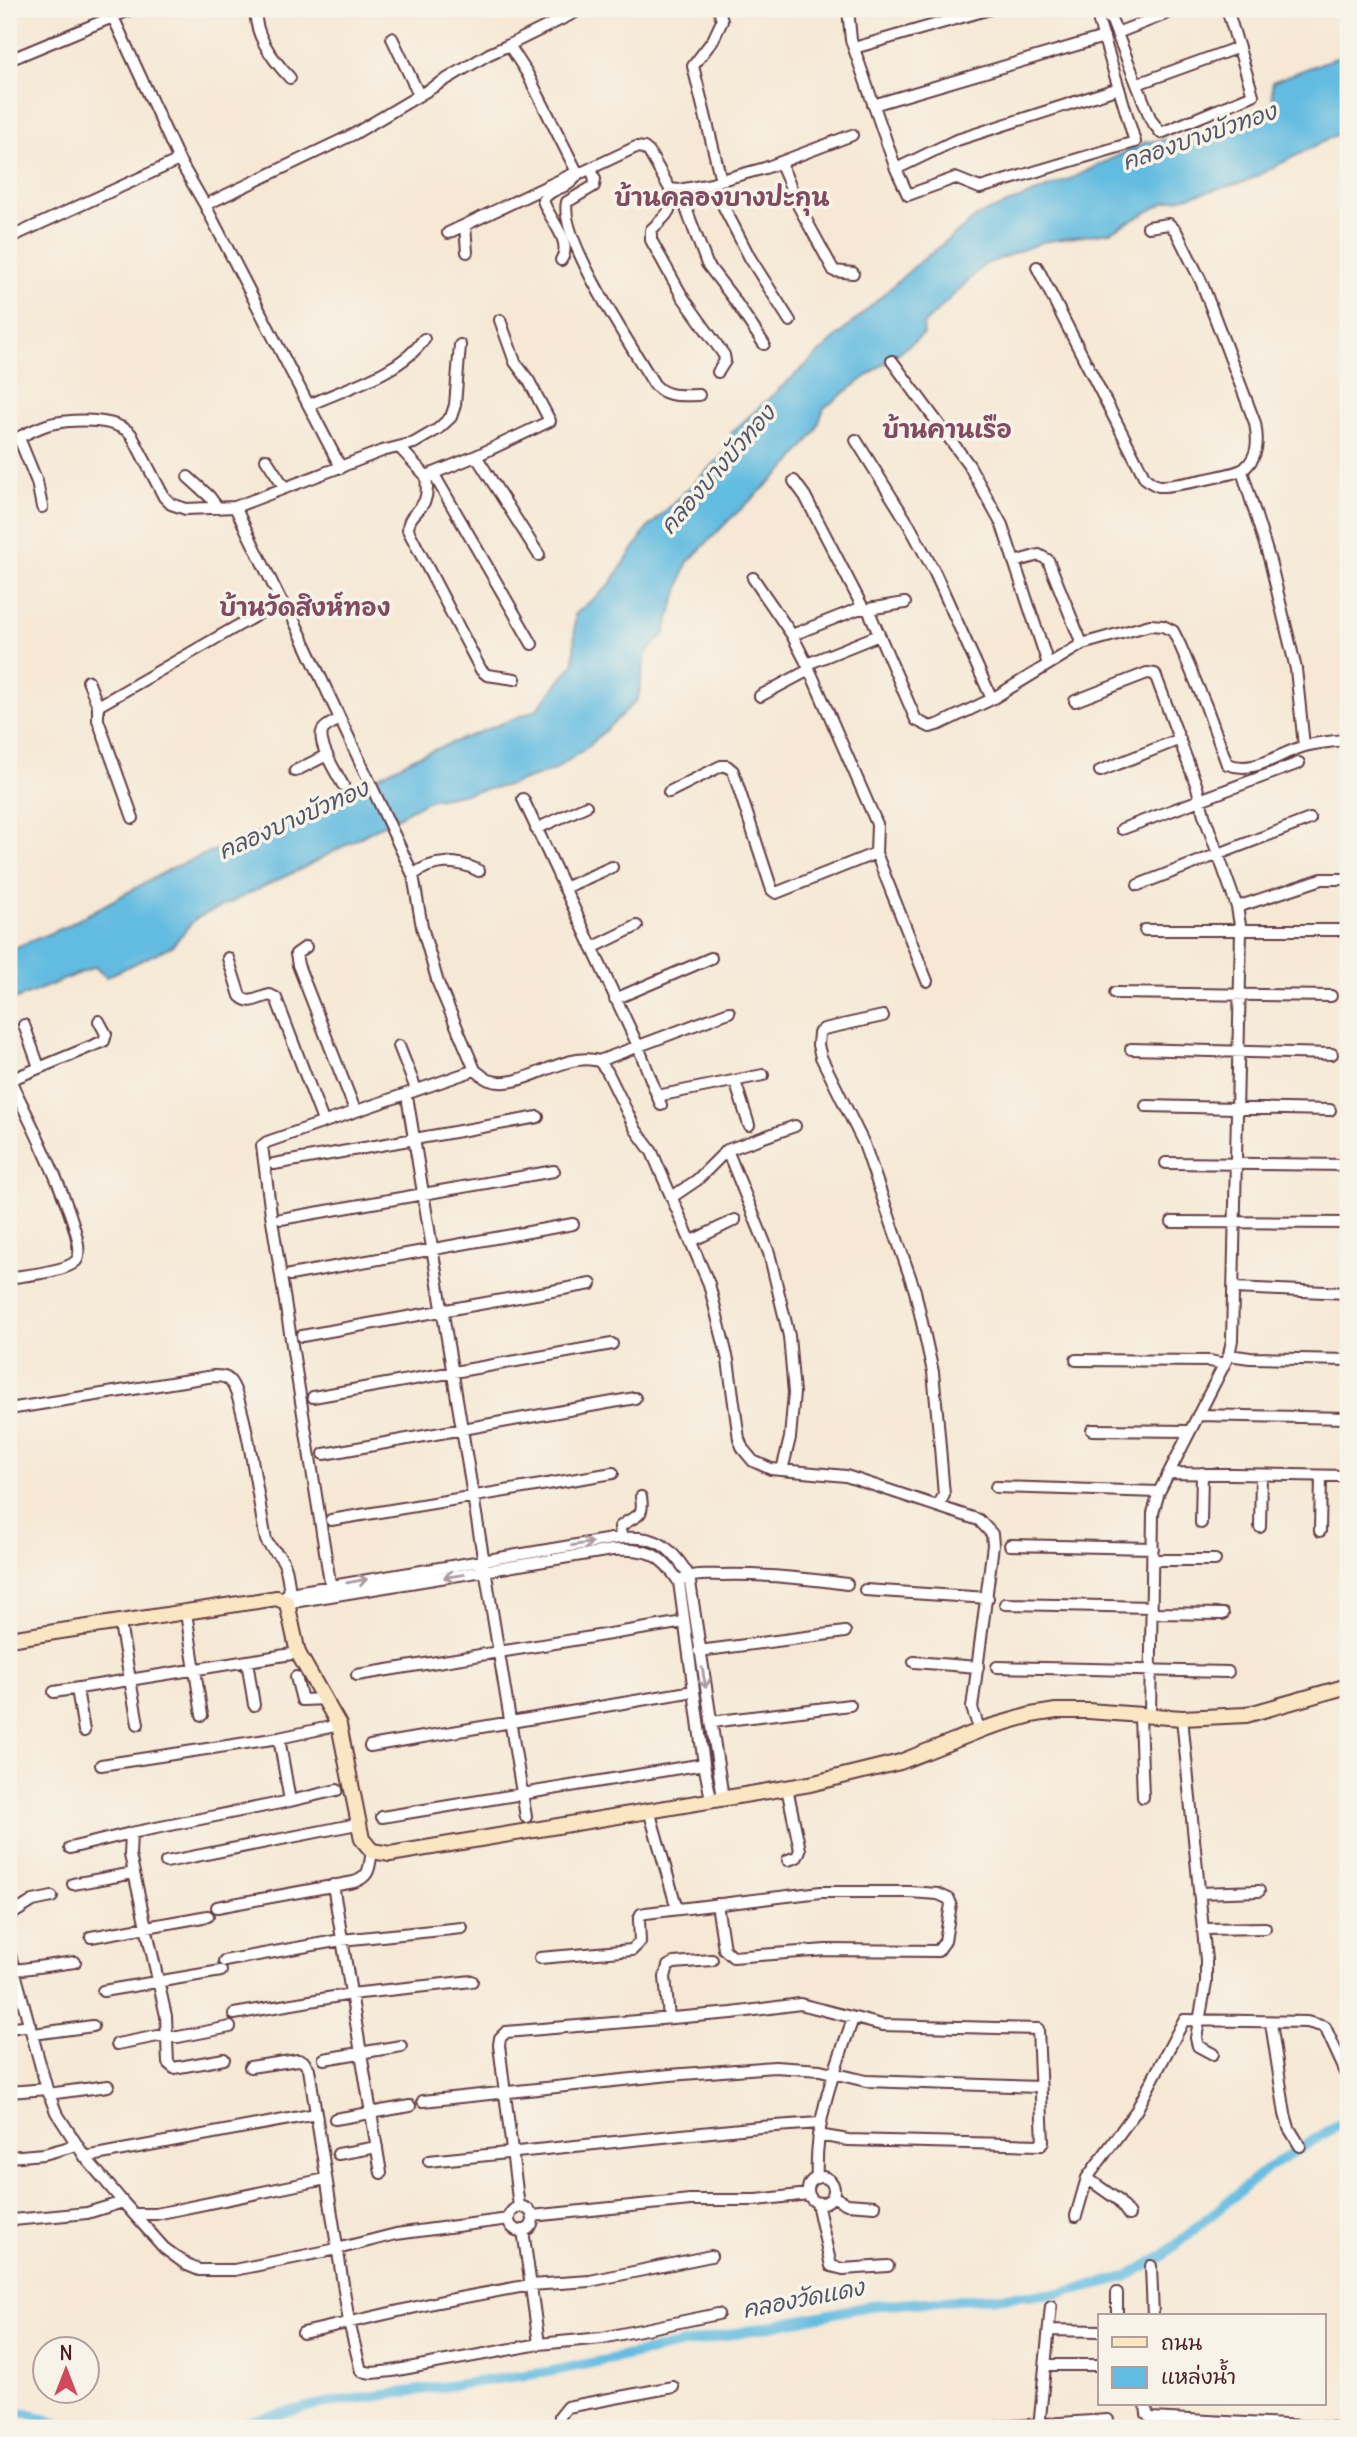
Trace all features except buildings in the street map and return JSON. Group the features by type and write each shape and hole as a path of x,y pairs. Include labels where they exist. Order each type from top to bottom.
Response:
{"street":[{"path":"9,60 132,9"},
{"path":"257,9 257,26 278,65 290,78"},
{"path":"205,205 354,134 509,45 582,9"},
{"path":"719,9 722,21 713,40 693,66 717,182 750,258 790,321"},
{"path":"848,9 854,48 896,169 908,195 955,178 980,188 1135,142 1099,22 1100,9"},
{"path":"854,48 990,9"},
{"path":"1100,9 1112,21 1151,120 1161,133 1253,95 1227,9"},
{"path":"1117,33 1178,9"},
{"path":"113,17 179,160 341,468"},
{"path":"873,105 1104,37"},
{"path":"392,38 419,95"},
{"path":"509,45 527,73 578,172"},
{"path":"1137,84 1239,47"},
{"path":"896,169 954,141 1119,88"},
{"path":"675,190 717,182 852,135"},
{"path":"448,233 578,172 591,169 636,147 644,148 675,190 707,264 764,344"},
{"path":"9,238 179,160"},
{"path":"780,162 805,218 834,271 853,273"},
{"path":"591,169 595,179 594,186 567,202 566,206 568,223 579,253 654,384 661,392 668,394 699,395"},
{"path":"561,260 565,247 543,200 547,195 569,186 578,172"},
{"path":"675,190 669,213 651,230 651,240 682,296 723,355 725,361 718,372"},
{"path":"1037,267 1145,478 1155,486 1170,486 1242,471 1251,461 1258,444 1255,423 1201,281 1176,231 1169,224 1147,227"},
{"path":"465,225 467,252"},
{"path":"430,474 544,425 550,419 513,357 500,320"},
{"path":"309,405 398,365 416,351 424,339"},
{"path":"42,507 33,471 14,440 62,422 116,425 125,428 131,434 164,497 171,504 186,509 235,507 382,451 400,448 423,439 451,417 455,405 460,345"},
{"path":"892,361 969,465 1002,525 1048,664"},
{"path":"856,440 909,524 935,573 992,699"},
{"path":"400,448 430,474 532,643"},
{"path":"476,456 539,555"},
{"path":"266,459 285,488"},
{"path":"1242,471 1270,561 1296,668 1304,746"},
{"path":"430,474 426,498 411,515 408,530 481,670 487,675 514,679"},
{"path":"188,477 218,508"},
{"path":"794,481 805,496 865,608 916,720 922,724 930,727 940,724 992,699 1082,643 1150,625 1163,626 1173,631 1206,706 1227,764 1238,768 1252,767 1304,746 1348,739"},
{"path":"235,507 281,601 292,616 413,875 422,927 438,983 475,1070 488,1079 510,1081 578,1060 598,1061 729,1012"},
{"path":"1014,562 1039,555 1048,560 1082,643"},
{"path":"753,578 792,635 877,824 876,853 927,981"},
{"path":"98,706 281,601"},
{"path":"792,635 865,608 905,603"},
{"path":"760,696 808,667 879,635"},
{"path":"1075,701 1147,673 1155,674 1237,907 1241,931 1233,1340 1227,1359 1159,1492 1153,1513 1150,1670 1145,1716 1143,1797"},
{"path":"88,681 98,706 97,720 133,818"},
{"path":"340,719 323,729 322,738 327,755 344,785"},
{"path":"1100,771 1180,739"},
{"path":"295,771 327,755"},
{"path":"1122,829 1298,764"},
{"path":"669,792 721,765 733,771 772,890 776,893 876,853"},
{"path":"523,799 638,1046 659,1101 764,1075"},
{"path":"537,829 586,806"},
{"path":"1138,884 1310,819"},
{"path":"413,875 435,864 451,862 465,864 479,871"},
{"path":"564,888 612,867"},
{"path":"1237,907 1322,879 1348,879"},
{"path":"592,948 637,926"},
{"path":"1145,930 1348,930"},
{"path":"306,947 298,951 296,958 355,1110"},
{"path":"228,958 244,1001 251,1002 270,995 275,998 323,1121"},
{"path":"615,999 710,958"},
{"path":"1115,993 1331,996"},
{"path":"883,1016 824,1029 819,1033 818,1045 821,1057 864,1144 915,1290 926,1333 937,1410 944,1495 938,1506"},
{"path":"9,1278 67,1267 77,1261 80,1252 76,1232 57,1182 37,1134 9,1079 104,1041 106,1034 99,1021"},
{"path":"24,1025 39,1067"},
{"path":"399,1045 416,1089"},
{"path":"1131,1049 1332,1054"},
{"path":"598,1061 607,1070 636,1130 652,1152 692,1241 718,1313 743,1449 753,1461 782,1470 846,1476 938,1506 979,1520 992,1534 988,1598 971,1712 980,1731"},
{"path":"332,1590 324,1555 262,1146 323,1121 475,1070"},
{"path":"735,1081 749,1125"},
{"path":"408,1102 526,1817"},
{"path":"1146,1106 1331,1110"},
{"path":"274,1164 538,1117"},
{"path":"672,1196 697,1180 727,1150 795,1126"},
{"path":"727,1150 769,1253 789,1336 794,1393 790,1438 782,1470"},
{"path":"1166,1163 1348,1165"},
{"path":"281,1219 554,1171"},
{"path":"692,1241 735,1220"},
{"path":"1172,1222 1348,1223"},
{"path":"290,1275 573,1224"},
{"path":"302,1336 591,1284"},
{"path":"1233,1288 1348,1293"},
{"path":"313,1398 612,1344"},
{"path":"1076,1360 1348,1360"},
{"path":"9,1409 214,1376 229,1380 235,1388 245,1424 266,1540 270,1549 282,1559 298,1653 339,1725 357,1824 362,1839 372,1851 390,1854 788,1788 900,1762 980,1731 1056,1711 1182,1718 1246,1715 1348,1686"},
{"path":"324,1454 635,1398"},
{"path":"1198,1415 1348,1418"},
{"path":"1092,1430 1189,1431"},
{"path":"331,1520 613,1473"},
{"path":"1169,1473 1348,1476"},
{"path":"1201,1523 1202,1474"},
{"path":"1260,1527 1261,1475"},
{"path":"1320,1531 1321,1476"},
{"path":"996,1488 1159,1492"},
{"path":"621,1538 620,1527 643,1509 641,1497"},
{"path":"9,1639 287,1599 638,1536 662,1544 681,1562 711,1723 717,1798"},
{"path":"1010,1545 1215,1560"},
{"path":"485,1565 635,1549 655,1554 684,1579 771,1574 847,1584"},
{"path":"684,1579 684,1622 704,1764 717,1798"},
{"path":"865,1590 988,1598"},
{"path":"1005,1604 1223,1614"},
{"path":"186,1614 202,1715"},
{"path":"357,1675 684,1622"},
{"path":"120,1624 138,1724"},
{"path":"699,1651 845,1632"},
{"path":"54,1692 298,1653"},
{"path":"247,1661 254,1706"},
{"path":"914,1662 978,1667"},
{"path":"997,1667 1228,1671"},
{"path":"296,1677 302,1700 326,1699"},
{"path":"77,1689 84,1731"},
{"path":"370,1746 694,1690"},
{"path":"711,1723 850,1705"},
{"path":"1182,1718 1205,1929 1206,1983 1198,2019 1197,2043 1213,2054"},
{"path":"101,1765 279,1738 339,1725"},
{"path":"279,1738 290,1801"},
{"path":"382,1817 704,1764"},
{"path":"788,1788 800,1850 797,1857 788,1860"},
{"path":"70,1848 337,1790"},
{"path":"649,1810 677,1909"},
{"path":"166,1862 357,1824"},
{"path":"131,1833 130,1855 158,1981 168,2036 168,2063 174,2068 224,2059"},
{"path":"217,1907 363,1879 369,1874 372,1851"},
{"path":"73,1884 134,1873"},
{"path":"332,1885 381,2173"},
{"path":"1199,1893 1259,1891"},
{"path":"540,1958 632,1950 640,1942 641,1914 717,1903 821,1892 859,1892 938,1894 949,1899 951,1904 945,1941 938,1951 826,1950 733,1957 723,1949 717,1903"},
{"path":"9,1916 33,1901 52,1897"},
{"path":"91,1937 208,1916"},
{"path":"103,1991 341,1940 462,1928"},
{"path":"1205,1929 1265,1928"},
{"path":"9,1951 56,2112 85,2157 177,2259 199,2270 234,2270 396,2234 509,2219"},
{"path":"669,2018 665,1977 668,1966 674,1963 712,1960"},
{"path":"15,1970 75,1962"},
{"path":"234,2014 351,1994 472,1981"},
{"path":"519,2207 499,2045 500,2038 506,2032 800,2004 882,2025 1038,2029 1043,2142 1037,2147 848,2140 818,2135"},
{"path":"808,2194 809,2186 817,2178 820,2123 853,2019"},
{"path":"1076,2216 1087,2178 1136,2111 1184,2020 1307,2022 1325,2027 1348,2077"},
{"path":"1271,2023 1285,2114 1289,2128 1300,2146"},
{"path":"9,2028 93,2026"},
{"path":"117,2044 168,2036 178,2037 230,2027"},
{"path":"324,2059 401,2046"},
{"path":"250,2067 303,2061 309,2069 349,2322 360,2369 367,2373 392,2371 539,2344 602,2338 718,2314"},
{"path":"423,2101 730,2070 801,2068 866,2081 1040,2087"},
{"path":"9,2092 48,2092 108,2086"},
{"path":"335,2119 410,2106"},
{"path":"85,2157 316,2114"},
{"path":"429,2161 820,2123"},
{"path":"9,2157 44,2154 77,2146"},
{"path":"338,2154 377,2147"},
{"path":"817,2178 825,2178 831,2182 834,2189 826,2202 817,2203"},
{"path":"1087,2178 1118,2200 1129,2215"},
{"path":"134,2214 156,2214 326,2179"},
{"path":"808,2194 817,2203 831,2266 843,2269 888,2266"},
{"path":"532,2216 690,2200 758,2200 808,2194"},
{"path":"832,2196 847,2204 875,2206"},
{"path":"13,2220 87,2213 123,2202"},
{"path":"519,2207 528,2209 532,2216 531,2225 523,2230 513,2228 509,2219 512,2211 519,2207"},
{"path":"523,2230 539,2344"},
{"path":"303,2333 530,2286 590,2281 711,2256"},
{"path":"1151,2266 1153,2314"},
{"path":"1117,2294 1117,2314"},
{"path":"1039,2426 1051,2305"},
{"path":"1049,2330 1098,2331"},
{"path":"1046,2365 1098,2365"},
{"path":"561,2428 560,2416 568,2407 673,2388"},
{"path":"1146,2406 1147,2414 1151,2418 1206,2425 1340,2428"},
{"path":"996,2427 1108,2420"}],"water":[{"name":"คลองบางบัวทอง","path":"1348,53 1348,125 1338,134 1245,182 1166,202 1110,232 1042,242 984,265 923,325 924,334 824,408 816,431 791,463 687,563 664,635 646,653 638,699 589,746 554,770 510,785 429,800 303,868 195,919 172,946 106,977 95,967 9,1002 9,950 63,928 172,868 308,812 418,756 536,710 574,664 575,614 608,587 647,529 724,454 732,432 915,266 979,215 1072,178 1146,142 1216,133 1273,104 1272,82"}],"waterway":[{"name":"คลองวัดแดง","path":"222,2428 320,2404 548,2372 868,2306 1061,2293 1126,2277 1161,2257 1268,2168 1348,2119"},
{"name":"คลองวัดแดง","path":"9,2413 27,2413 69,2428"}],"district":[{"name":"บ้านคลองบางปะกุน","path":"722,197"},
{"name":"บ้านคานเรือ","path":"947,429"},
{"name":"บ้านวัดสิงห์ทอง","path":"305,607"}]}
